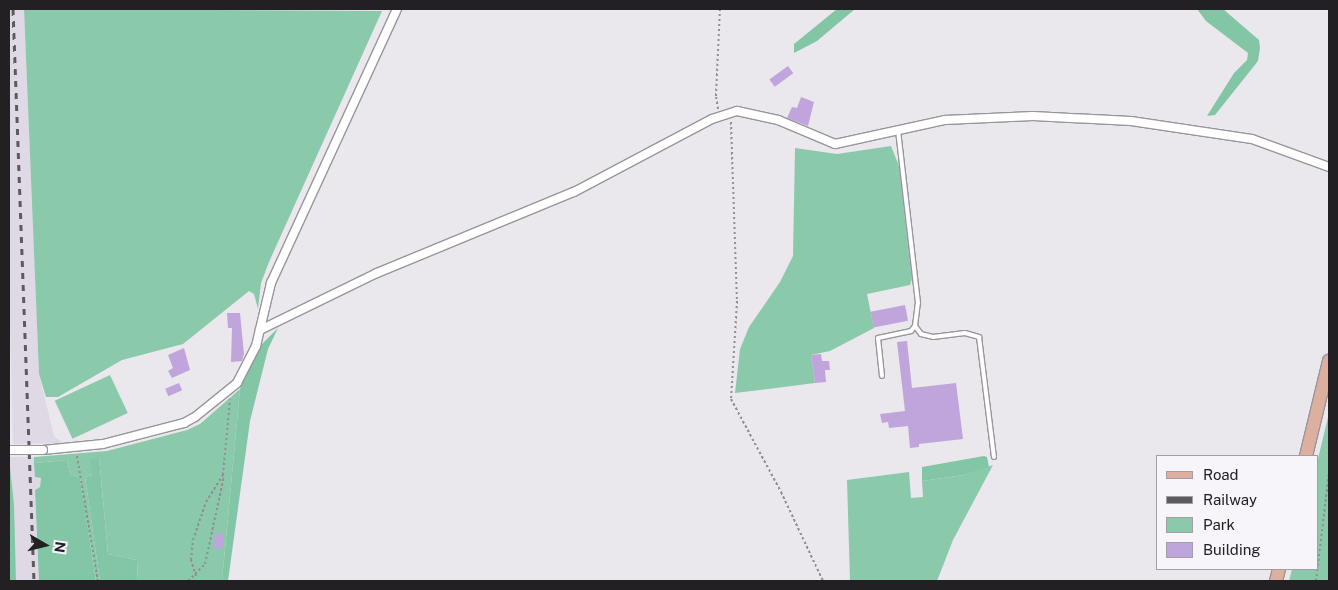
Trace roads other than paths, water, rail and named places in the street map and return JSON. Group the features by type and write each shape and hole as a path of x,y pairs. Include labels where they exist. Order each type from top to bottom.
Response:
{"main road":[{"path":"1306,455 1329,360"}],"street":[{"path":"9,450 76,448 124,440 195,417 228,390 249,365 260,330 271,283 397,9"},
{"path":"260,330 377,273 608,177 730,112 747,110 761,114 835,144 945,120 1032,116 1131,121 1252,139 1329,167"}],"lane":[{"path":"882,376 878,338 911,331 915,326 917,284 898,129"},
{"path":"915,326 921,334 933,337 965,333 979,337 994,457"}],"railway":[{"path":"13,9 34,581"}]}
